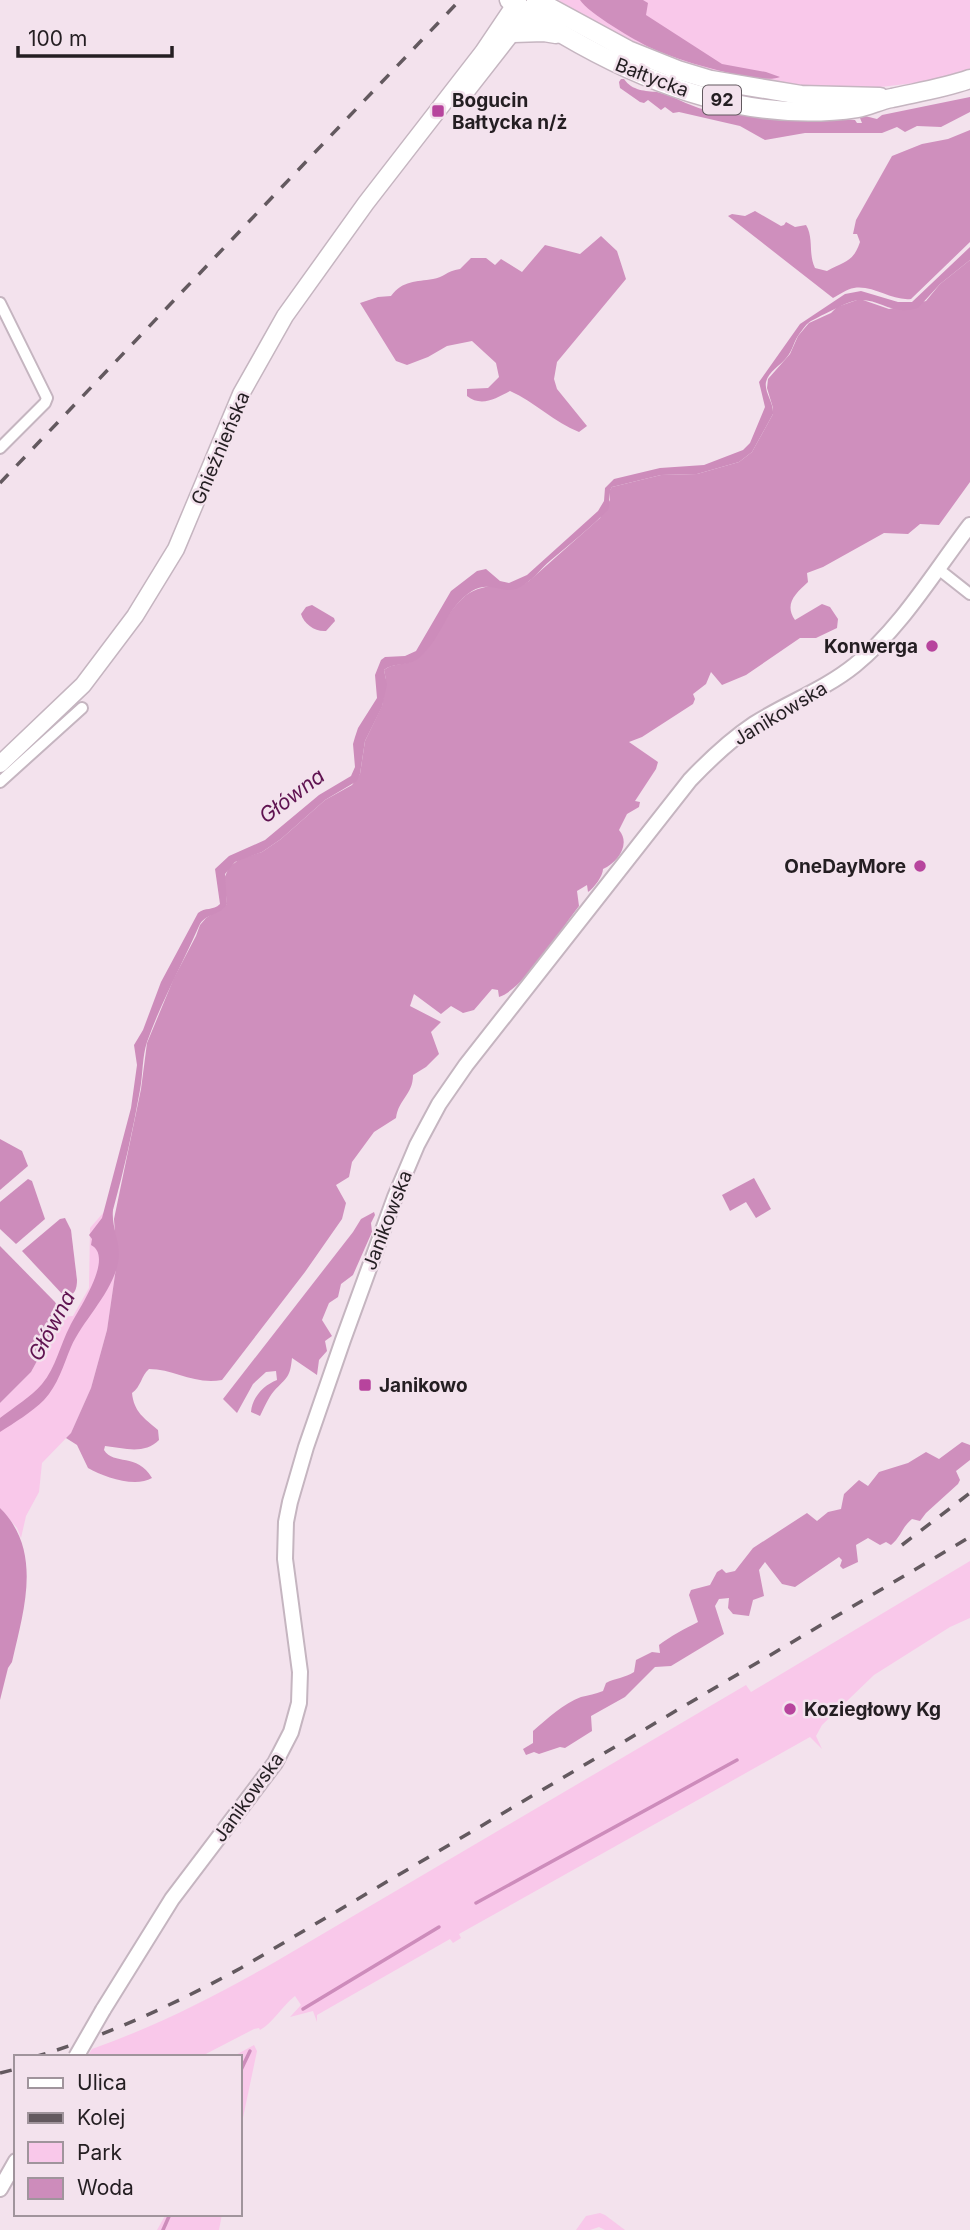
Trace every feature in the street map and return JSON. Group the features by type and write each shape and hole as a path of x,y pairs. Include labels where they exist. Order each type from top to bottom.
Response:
{"main road":[{"name":"Gnieźnieńska","path":"346,233 395,181 513,33 526,3"},
{"name":"Gnieźnieńska","path":"0,764 71,697 135,616 176,549 242,394 271,339 312,278 483,52 526,3"},
{"name":"Bałtycka","path":"526,3 563,36 616,64 660,83 742,104 786,110 859,108 970,79"},
{"name":"Bałtycka","path":"526,3 628,50 711,80 801,95 892,98"},
{"path":"513,33 544,32 563,36"},
{"name":"Gnieźnieńska","path":"0,751 96,666"}],"street":[{"path":"0,303 47,398 0,448"},
{"name":"Janikowska","path":"77,2055 172,1899 275,1763 291,1732 299,1703 300,1672 285,1559 286,1522 290,1502 313,1425 381,1236 405,1170 427,1125 466,1066 651,828 704,765 756,723 829,684 856,664 897,621 970,525"},
{"path":"937,568 970,594"},
{"path":"0,782 82,708"},
{"path":"0,2189 14,2164"}],"green space":[{"path":"559,0 970,0 970,69 923,82 855,90 758,83 658,57 562,5"},
{"path":"104,1212 117,1261 107,1330 91,1388 71,1433 42,1463 39,1492 26,1516 21,1538 17,1528 0,1508 0,1403 31,1372 61,1317 73,1316 89,1288 90,1228"},
{"path":"970,1561 970,1618 950,1627 874,1675 822,1725 816,1736 822,1749 810,1737 459,1934 461,1938 453,1943 450,1939 317,2015 317,2022 313,2011 290,2017 301,2005 295,1996 260,2030 254,2029 204,2055 88,2055 92,2049 185,2010 275,1962 746,1685 751,1692"},
{"path":"254,2045 257,2051 242,2122 242,2055 236,2055"},
{"path":"600,2213 625,2230 605,2230 599,2227 576,2230 586,2216"},
{"path":"165,2216 222,2216 219,2230 157,2230"}],"shaded area":[{"path":"580,0 643,0 648,3 646,15 722,64 780,77 770,79 737,75 662,53 613,26"},
{"path":"621,79 635,88 664,94 707,110 783,118 849,119 862,123 860,118 865,116 877,119 882,115 970,97 970,112 941,127 917,126 905,132 897,127 882,133 805,133 765,140 740,126 679,112 673,113 665,107 661,110 648,100 640,102 620,88"},
{"path":"970,130 970,242 911,299 896,298 861,288 854,288 833,298 728,216 745,216 755,211 781,226 786,222 795,227 806,225 815,268 827,271 847,261 857,249 860,242 857,234 853,234 856,220 892,156"},
{"path":"601,236 617,251 626,279 557,362 554,379 557,389 587,426 579,432 510,391 483,401 467,396 467,389 488,388 499,377 496,363 472,341 447,346 407,365 396,361 360,303 391,296 405,284 436,278 460,269 471,258 486,258 495,265 501,259 522,272 545,245 580,254"},
{"path":"970,260 970,482 939,525 920,524 908,534 884,533 807,573 808,582 792,600 791,609 795,620 822,604 830,607 838,619 837,628 816,638 800,638 746,675 722,685 711,672 706,684 693,694 693,704 642,737 629,742 658,762 635,801 640,802 639,807 627,814 619,830 624,841 618,857 603,869 600,878 588,892 587,885 577,891 579,906 531,971 509,992 499,997 498,990 492,989 474,1010 463,1013 451,1006 441,1014 414,994 410,1006 441,1022 431,1032 439,1054 413,1075 411,1087 396,1118 374,1132 352,1162 349,1177 336,1185 346,1203 342,1219 222,1380 202,1380 149,1369 146,1372 132,1393 133,1400 140,1414 158,1430 159,1440 147,1448 105,1446 104,1450 108,1455 140,1465 152,1478 128,1482 88,1468 77,1445 66,1438 71,1433 91,1388 107,1330 117,1261 114,1219 141,1089 147,1043 200,925 227,904 224,879 229,867 240,859 262,852 325,800 352,785 360,774 365,741 382,706 386,680 384,670 411,662 422,654 448,615 465,597 482,588 524,584 529,581 600,518 610,500 609,492 612,487 661,475 697,474 739,462 752,452 773,414 767,388 768,379 790,354 798,336 809,323 831,313 837,307 857,300 889,309 926,301 940,284"},
{"path":"374,1212 372,1232 353,1275 341,1284 338,1297 329,1303 322,1320 332,1336 325,1341 327,1351 319,1360 317,1375 292,1358 287,1377 272,1394 260,1416 251,1412 254,1401 263,1388 277,1380 276,1371 266,1372 253,1384 237,1413 223,1399 361,1219"},
{"path":"962,1442 970,1445 970,1460 956,1471 960,1480 958,1484 920,1521 912,1519 891,1545 886,1542 880,1545 868,1538 856,1545 858,1562 843,1569 839,1557 795,1587 782,1584 765,1562 759,1570 764,1596 753,1600 749,1616 733,1614 728,1608 729,1598 719,1599 715,1606 724,1634 671,1666 655,1667 625,1697 591,1716 592,1731 565,1748 526,1755 523,1749 533,1743 533,1731 556,1712 581,1697 603,1691 606,1683 634,1672 636,1660 652,1652 660,1653 659,1645 698,1622 689,1595 691,1590 710,1585 717,1572 722,1569 726,1573 735,1571 753,1548 807,1513 817,1521 828,1512 841,1509 844,1494 859,1480 868,1486 879,1472 908,1463 926,1452 939,1459"}],"water":[{"path":"970,247 970,260 940,284 918,308 900,310 859,300 842,305 808,323 789,354 767,378 766,390 773,414 752,452 739,462 697,474 661,475 612,487 608,510 528,582 512,590 485,587 472,591 450,614 427,651 410,663 384,670 387,684 382,707 365,741 357,781 325,800 262,852 235,862 225,874 227,904 199,926 145,1048 134,1120 113,1210 119,1256 115,1274 104,1296 76,1337 49,1394 34,1409 0,1432 0,1418 33,1393 47,1377 97,1272 99,1260 89,1235 102,1218 131,1108 137,1065 134,1045 143,1030 161,982 198,913 220,904 215,869 229,856 265,840 319,795 351,776 355,767 353,744 358,728 377,698 375,675 381,660 385,657 405,656 416,651 451,591 477,571 486,569 500,581 509,583 527,575 598,511 604,501 605,488 614,479 660,468 704,465 743,450 750,443 765,407 759,382 800,324 845,294 861,291 898,302 912,302"},
{"path":"312,605 334,618 335,621 326,631 314,629 302,618 301,614 306,607"},
{"path":"0,1139 22,1151 28,1166 0,1190"},
{"path":"754,1178 771,1209 756,1218 746,1202 730,1211 722,1195"},
{"path":"28,1179 32,1181 45,1219 16,1244 0,1229 0,1202"},
{"path":"65,1218 71,1230 77,1286 71,1295 65,1297 22,1251 60,1219"},
{"name":"Główna","path":"0,1246 55,1302 62,1315 31,1372 0,1403"},
{"path":"0,1508 22,1543 27,1581 17,1642 0,1700"}],"waterway":[{"path":"476,1903 737,1760"},
{"path":"303,2009 439,1927"},
{"path":"242,2068 250,2051"},
{"path":"163,2230 169,2216"}],"railway":[{"path":"0,483 460,0"},
{"path":"902,1545 970,1493"},
{"path":"40,2055 140,2018 241,1968 970,1537"},
{"path":"0,2073 14,2070"}],"place":[{"name":"Bogucin Bałtycka n/ż","path":"438,111"},
{"name":"Konwerga","path":"932,646"},
{"name":"OneDayMore","path":"920,866"},
{"name":"Janikowo","path":"365,1385"},
{"name":"Koziegłowy Kg","path":"790,1709"}]}
